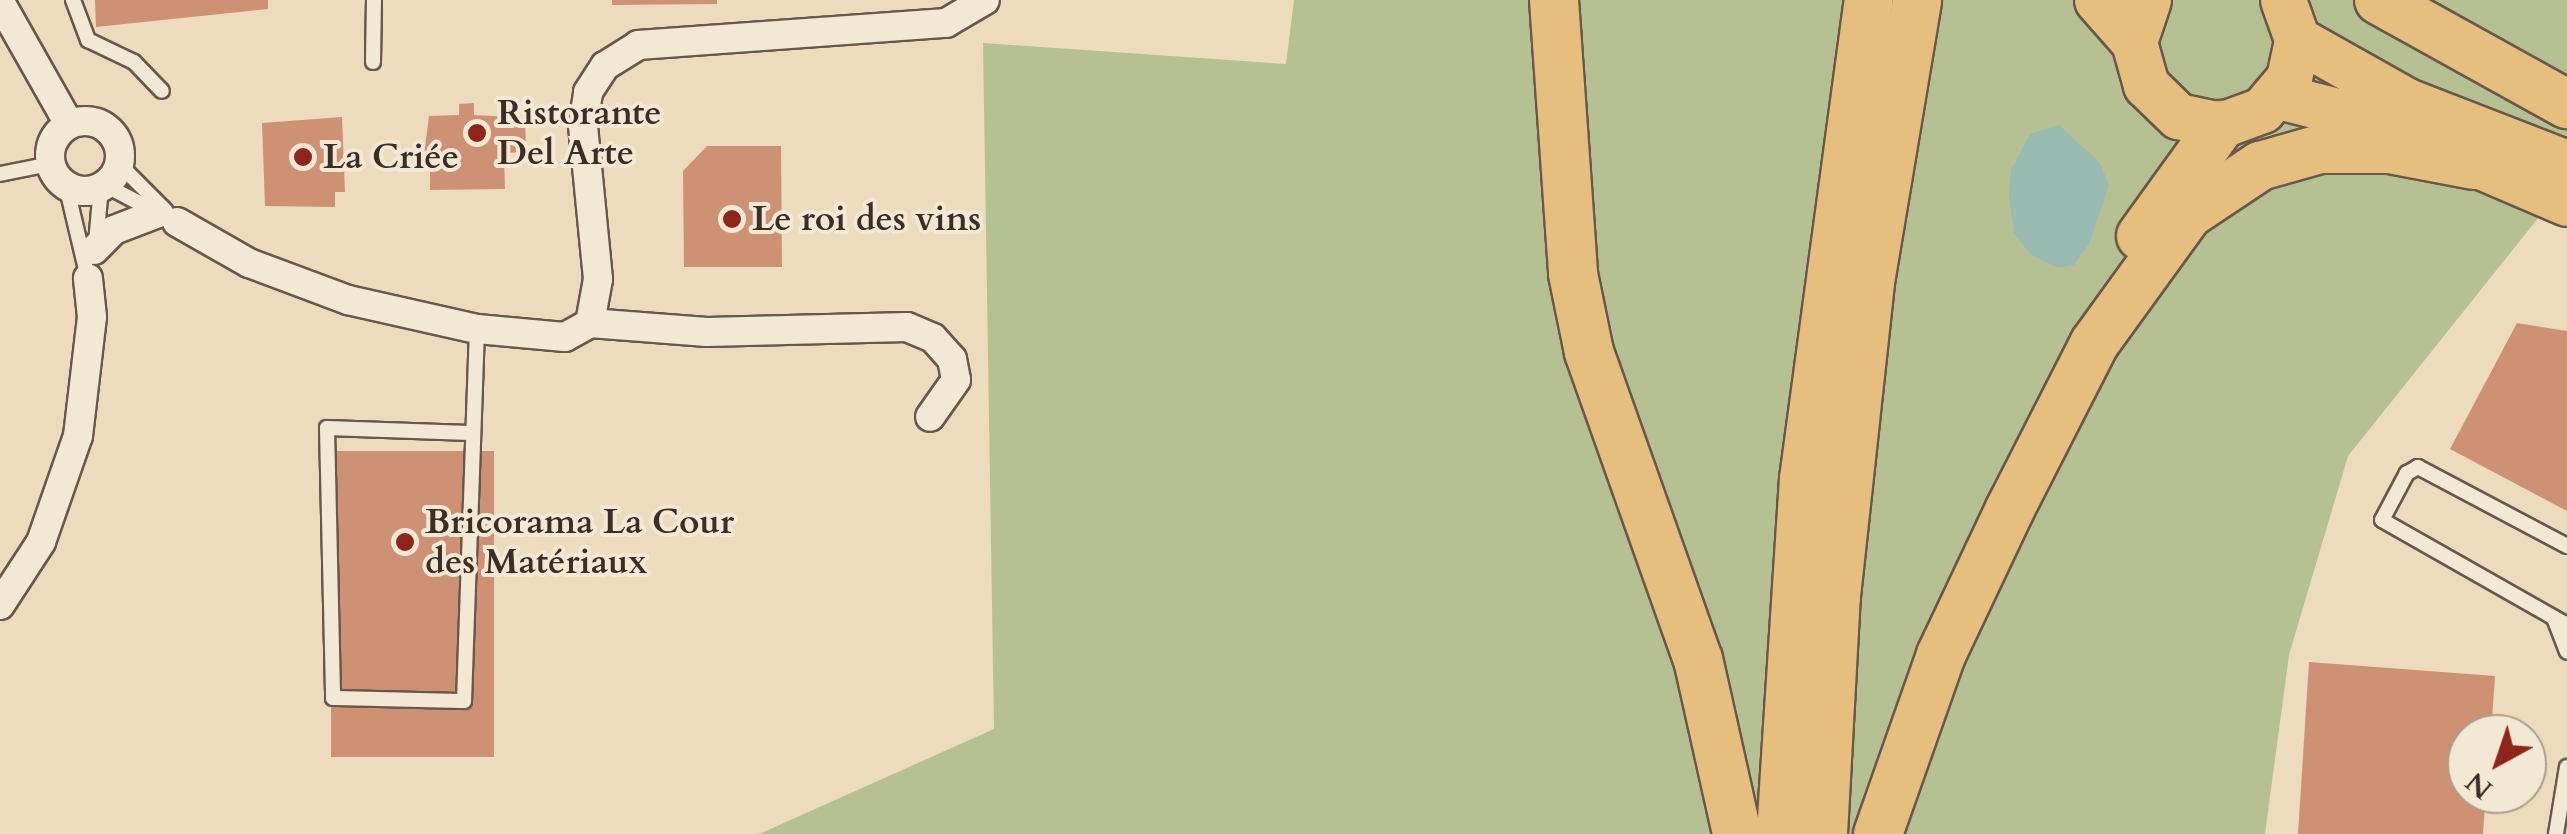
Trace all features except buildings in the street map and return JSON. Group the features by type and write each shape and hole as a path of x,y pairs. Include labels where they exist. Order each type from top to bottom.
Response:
{"highway":[{"path":"1554,0 1572,274 1610,426 1698,659 1737,834"},
{"path":"1780,834 1804,479 1870,0"},
{"path":"1823,834 1836,596 1870,282 1917,0"},
{"path":"2379,0 2567,104"},
{"path":"1878,834 1942,656 2094,344 2116,280 2153,214 2221,124"},
{"path":"2094,344 2188,214 2260,166 2337,149 2388,149 2474,165"}],"main road":[{"path":"2098,0 2141,21 2137,64 2160,102 2178,116 2221,124 2262,110 2278,96 2290,19 2407,101 2567,163"},
{"path":"2278,96 2373,120 2567,203"}],"street":[{"path":"590,323 598,278 582,126 588,92 606,66 638,45 946,23 985,0"},
{"path":"0,2 69,124"},
{"path":"83,120 110,131 108,179 58,174 57,134 69,124 83,120"},
{"path":"94,250 114,230 167,218 248,262 348,300 477,329 565,337 590,323 707,332 907,327 934,338 952,359 956,380 930,417"},
{"path":"0,605 41,542 70,465 87,379 88,278"}],"lane":[{"path":"73,0 88,40 134,62 162,91"},
{"path":"373,62 374,0"},
{"path":"0,174 58,174 88,278"},
{"path":"88,278 108,179"},
{"path":"108,179 167,218"},
{"path":"108,179 167,218"},
{"path":"470,433 328,428 333,698 464,701 470,433 477,329"},
{"path":"2567,546 2418,467 2407,473 2382,520 2560,621 2567,652"},
{"path":"2556,834 2556,808 2567,767"}],"green space":[{"path":"1294,0 2567,0 2567,182 2348,456 2289,655 2265,834 759,834 994,729 983,43 1286,64"}],"water":[{"path":"2059,125 2100,163 2109,185 2089,244 2074,265 2058,268 2031,255 2014,233 2009,195 2011,170 2030,134"}],"place":[{"name":"Ristorante Del Arte","path":"477,133"},
{"name":"La Criée","path":"303,157"},
{"name":"Le roi des vins","path":"732,219"},
{"name":"Bricorama La Cour des Matériaux","path":"405,542"}]}
